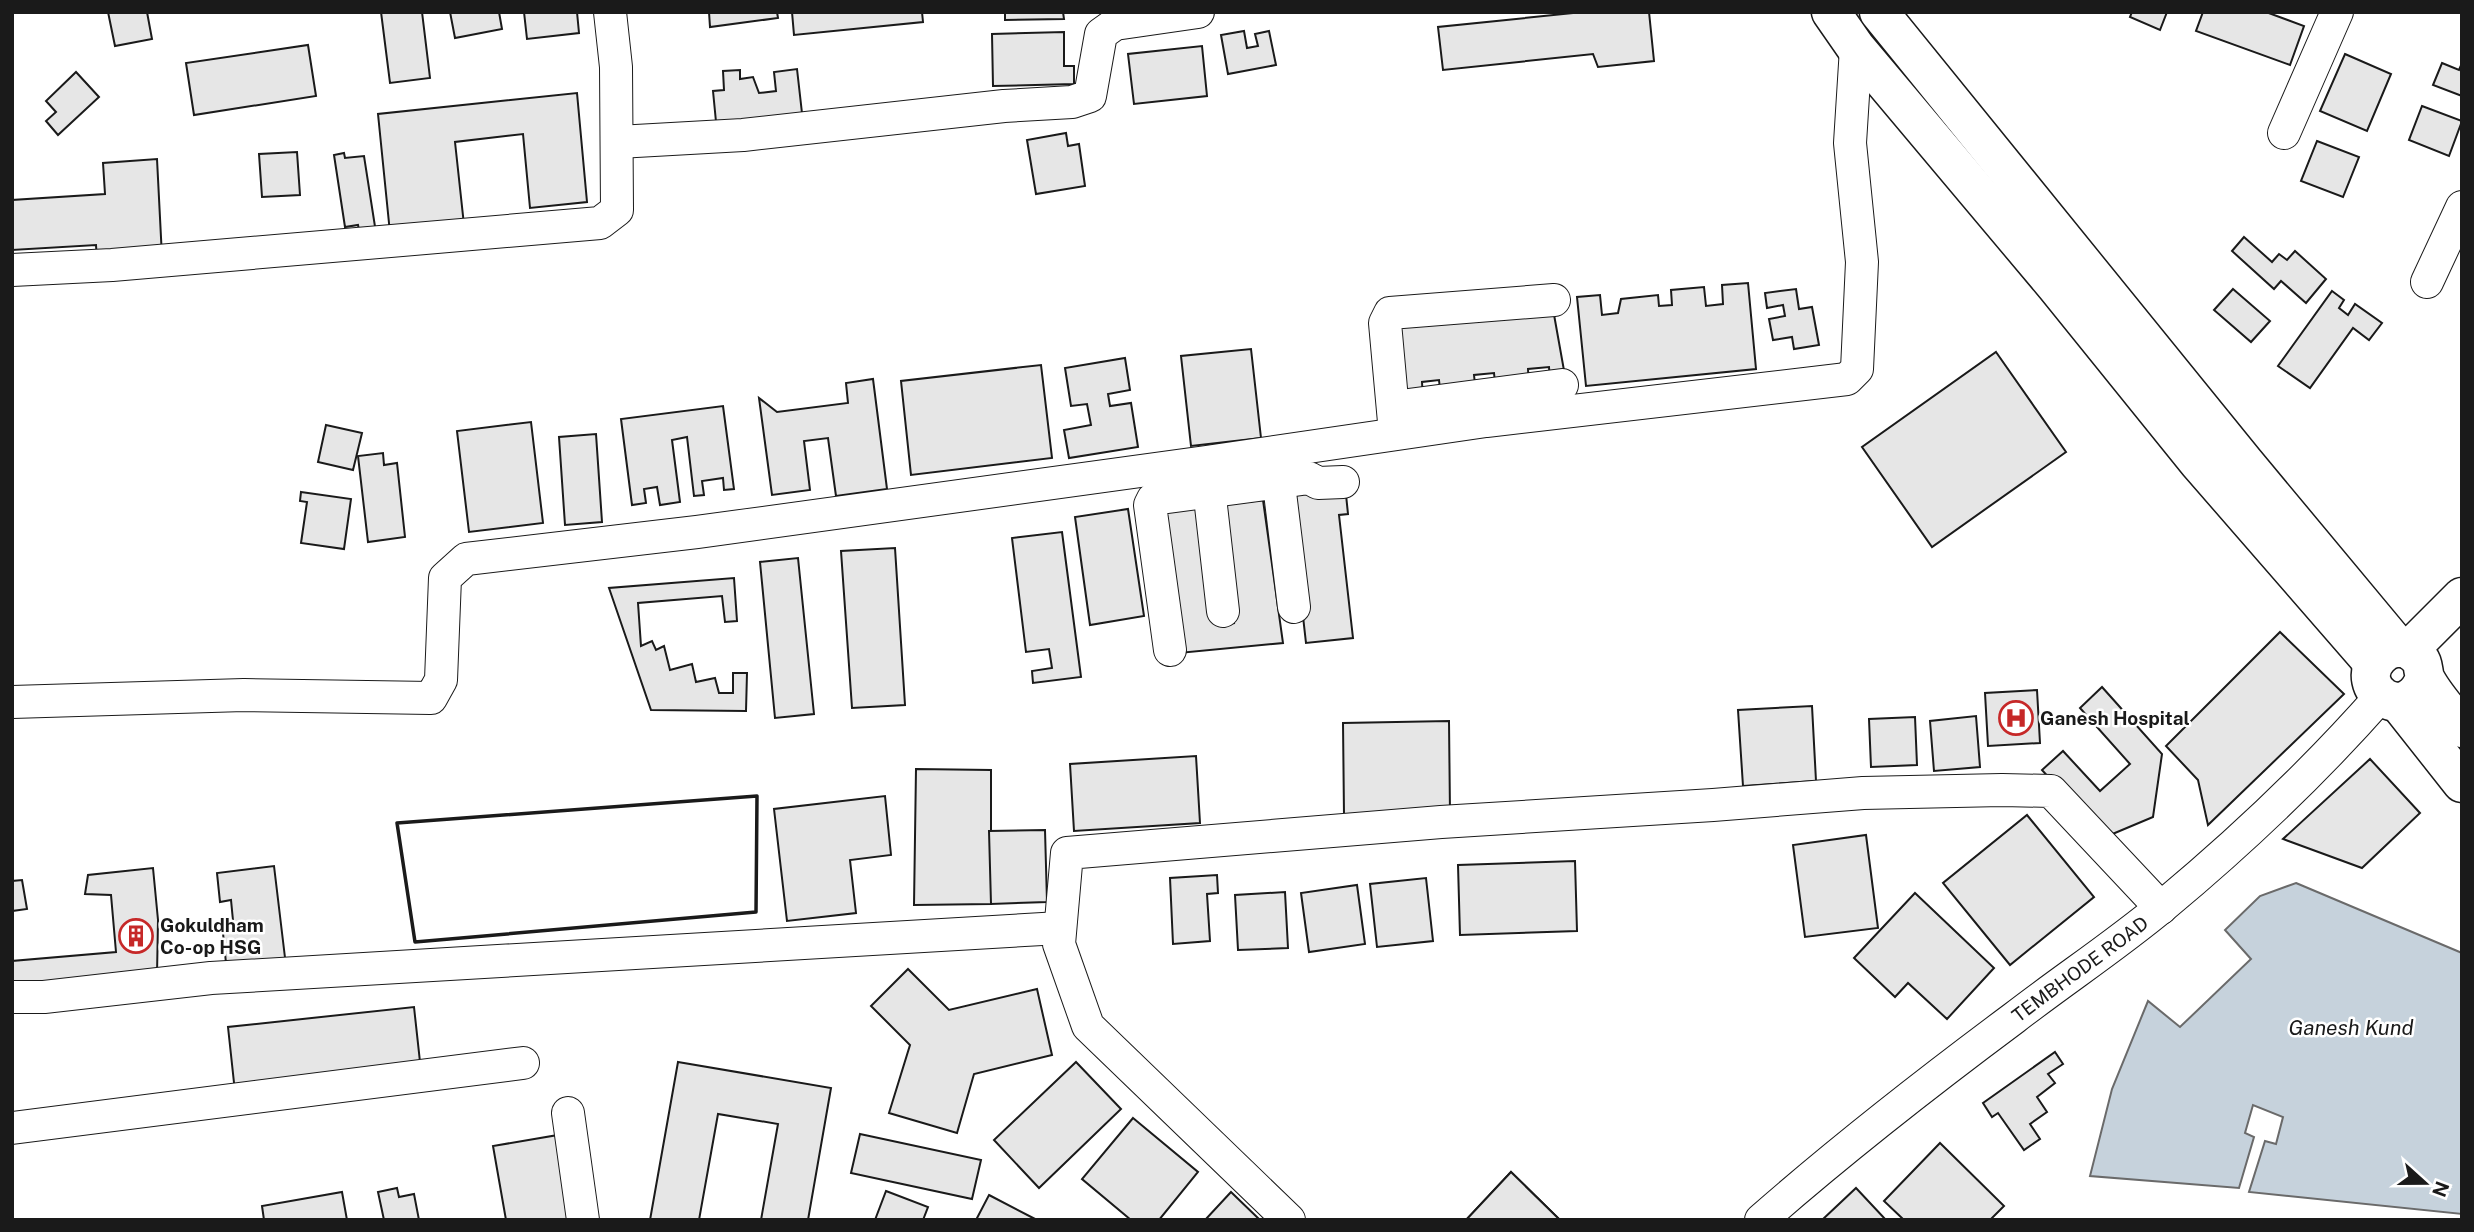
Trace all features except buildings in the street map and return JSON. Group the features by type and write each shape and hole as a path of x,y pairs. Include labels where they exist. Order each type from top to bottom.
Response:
{"main road":[{"path":"1830,12 1856,48 2056,286 2199,463 2397,673 2462,728"},
{"path":"1879,12 2244,462 2397,673 2462,783"},
{"path":"2397,673 2462,597"}],"street":[{"path":"12,270 112,265 600,223 617,210 616,67 610,12"},
{"path":"618,142 743,135 1004,106 1072,102 1090,96 1101,34 1115,24 1198,12"},
{"path":"2284,132 2337,12"},
{"path":"12,702 244,695 431,698 441,680 445,578 466,559 1276,466 1394,420 1485,408 1847,379 1857,369 1862,262 1850,143 1856,48"},
{"path":"2427,282 2462,207"},
{"path":"1394,420 1385,323 1390,313 1554,300"},
{"path":"1485,408 1562,385"},
{"path":"1276,466 1318,483 1343,482"},
{"path":"1276,466 1294,607"},
{"path":"1207,476 1223,611"},
{"path":"1170,650 1150,505 1153,499 1207,476"},
{"name":"TEMBHODE ROAD","path":"1761,1220 1816,1171 2161,908 2221,857 2346,736 2397,673"},
{"path":"1289,1220 1088,1026 1059,944 1067,852 1441,822 1863,793 2051,791 2161,908"},
{"path":"12,997 44,997 211,978 1060,928"},
{"path":"12,1128 523,1063"},
{"path":"568,1113 583,1220"}],"water":[{"name":"Ganesh Kund","path":"2296,883 2462,953 2462,1214 2249,1192 2265,1141 2276,1144 2283,1117 2253,1105 2245,1133 2254,1137 2239,1188 2090,1176 2112,1089 2148,1001 2180,1027 2251,959 2225,930 2260,896"}],"wall":[{"path":"757,796 756,912 415,942 397,823 757,796"}],"place":[{"name":"Ganesh Hospital","path":"2016,718"},
{"name":"Gokuldham Co-op HSG","path":"136,936"}]}
